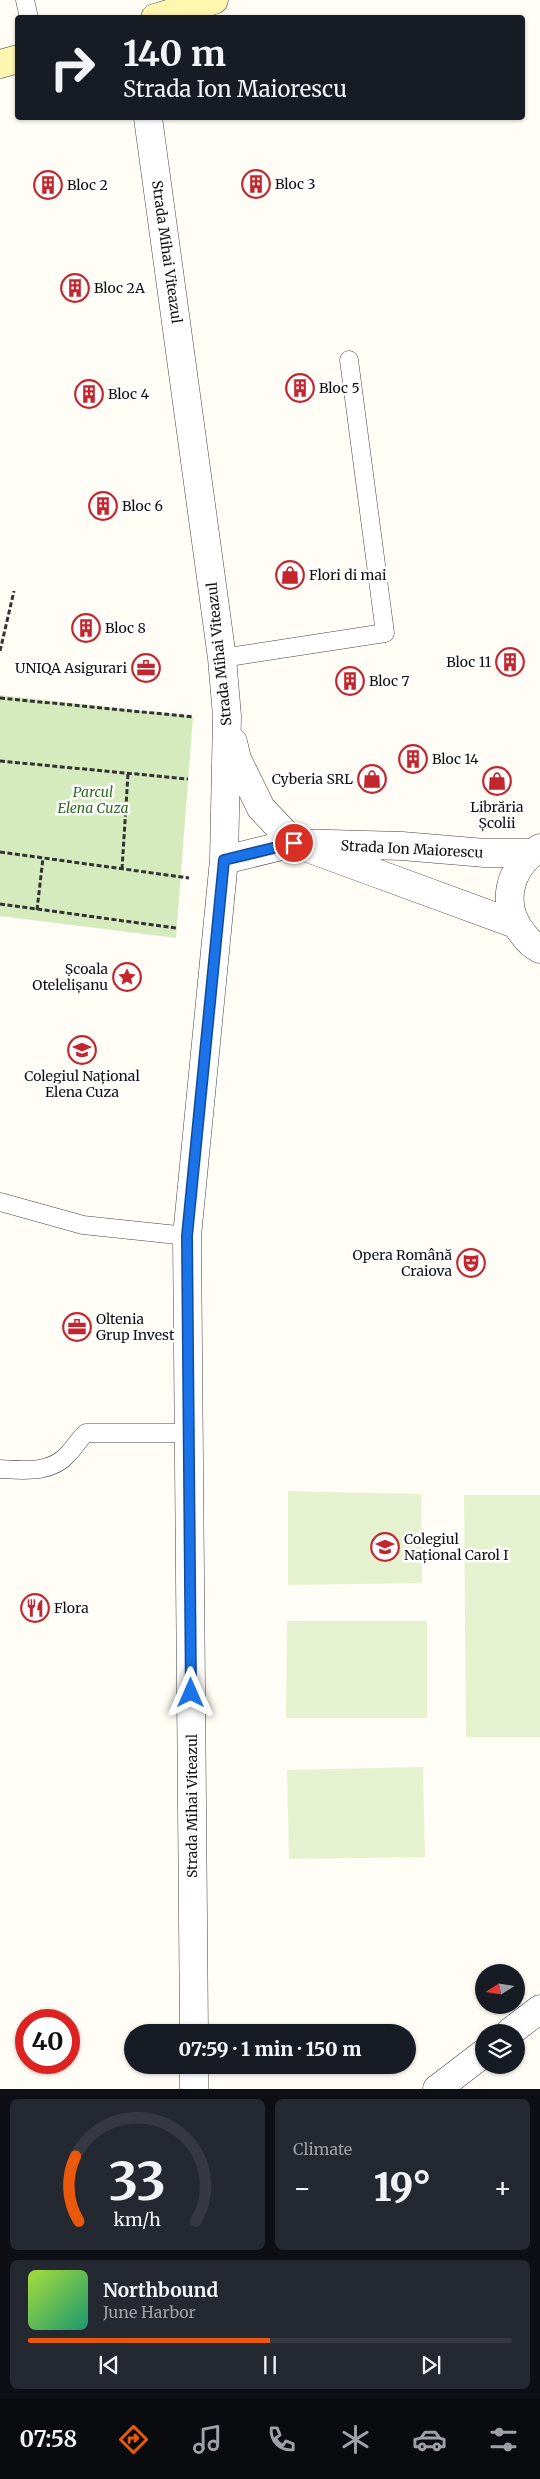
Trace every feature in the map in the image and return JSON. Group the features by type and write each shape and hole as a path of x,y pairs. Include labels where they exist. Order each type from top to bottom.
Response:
{"main road":[{"path":"165,15 214,0"},
{"path":"0,64 15,60"}],"street":[{"name":"Strada Mihai Viteazul","path":"148,120 222,658 227,716 223,872 187,1236 194,2024"},
{"path":"227,716 237,759 251,790 261,808 294,843"},
{"name":"Strada Ion Maiorescu","path":"223,872 294,843 402,846 485,853 535,850"},
{"name":"Strada Ion Maiorescu","path":"294,843 514,924"},
{"path":"535,850 518,868 510,886 509,905 514,924 532,945 540,949"},
{"path":"520,2024 540,2009"},
{"path":"437,2089 475,2060"},
{"path":"194,2074 194,2089"}],"lane":[{"path":"24,0 28,15"},
{"path":"222,658 385,634 349,360"},
{"path":"0,1202 84,1225 187,1236"},
{"path":"0,1469 39,1470 55,1464 68,1454 75,1443 86,1433 189,1434"}],"path":[{"path":"0,651 14,591"},
{"path":"0,698 193,717 227,716"},
{"path":"0,761 188,779"},
{"path":"122,869 128,774"},
{"path":"0,852 122,869 223,872"},
{"path":"37,910 43,858"},
{"path":"0,904 176,928"}],"green space":[{"name":"Parcul Elena Cuza","path":"0,695 193,717 176,938 0,916"},
{"path":"288,1491 421,1494 422,1583 288,1585"},
{"path":"464,1495 540,1495 540,1737 466,1737"},
{"path":"287,1621 427,1621 427,1718 286,1718"},
{"path":"423,1767 425,1857 289,1859 287,1770"}],"place":[{"name":"Bloc 3","path":"256,184"},
{"name":"Bloc 2","path":"48,185"},
{"name":"Bloc 2A","path":"75,288"},
{"name":"Bloc 5","path":"300,388"},
{"name":"Bloc 4","path":"89,394"},
{"name":"Bloc 6","path":"103,506"},
{"name":"Flori di mai","path":"290,575"},
{"name":"Bloc 8","path":"86,628"},
{"name":"Bloc 11","path":"510,662"},
{"name":"UNIQA Asigurari","path":"146,668"},
{"name":"Bloc 7","path":"350,681"},
{"name":"Bloc 14","path":"413,759"},
{"name":"Cyberia SRL","path":"372,779"},
{"name":"Librăria Școlii","path":"497,781"},
{"name":"Școala Otelelișanu","path":"127,977"},
{"name":"Colegiul Național Elena Cuza","path":"82,1050"},
{"name":"Opera Română Craiova","path":"471,1263"},
{"name":"Oltenia Grup Invest","path":"77,1327"},
{"name":"Colegiul Național Carol I","path":"385,1547"},
{"name":"Flora","path":"35,1608"}],"route":[{"path":"191,1693 187,1236 224,860 294,843"}]}
